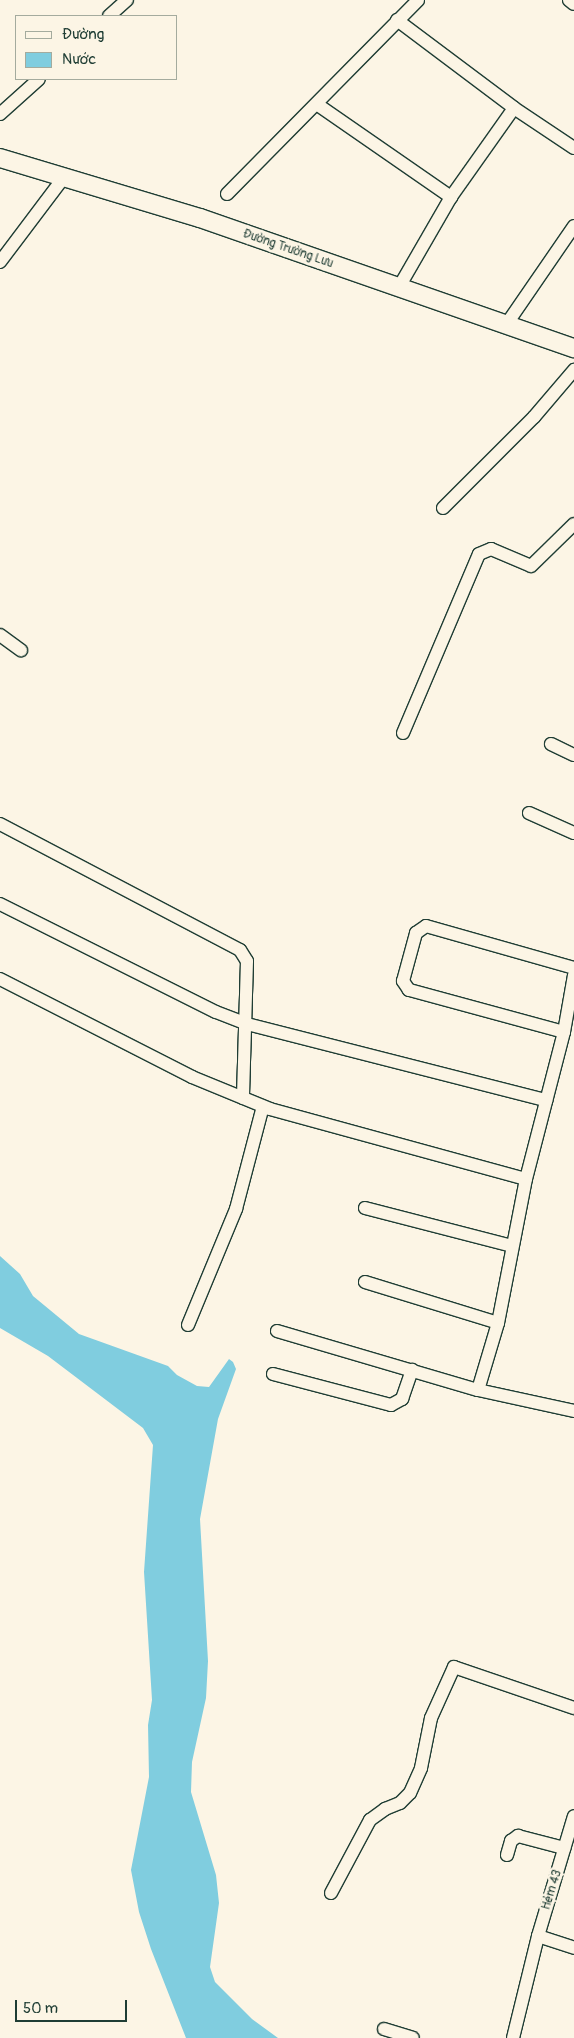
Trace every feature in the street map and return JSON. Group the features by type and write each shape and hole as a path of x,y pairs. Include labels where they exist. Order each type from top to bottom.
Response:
{"street":[{"path":"110,15 127,0"},
{"path":"227,194 318,105 418,0"},
{"path":"569,0 574,4"},
{"path":"398,20 514,108 574,148"},
{"path":"0,114 38,80"},
{"path":"318,105 451,197"},
{"path":"399,287 451,197 514,108"},
{"name":"Đường Trường Lưu","path":"2,163 64,177 200,218 574,348"},
{"path":"0,262 64,177"},
{"path":"506,325 574,226"},
{"path":"443,508 550,400 574,370"},
{"path":"403,733 478,554 491,549 532,566 574,524"},
{"path":"0,635 21,650"},
{"path":"551,744 574,754"},
{"path":"529,813 574,833"},
{"path":"0,824 240,950 247,961 247,1024 243,1098"},
{"path":"0,904 216,1012 247,1024 546,1100"},
{"path":"564,1032 409,990 403,980 416,933 426,926 574,968"},
{"path":"478,1390 498,1323 526,1179 564,1032 574,975"},
{"path":"0,979 192,1077 266,1108 526,1179"},
{"path":"188,1325 236,1209 266,1108"},
{"path":"364,1208 512,1246"},
{"path":"365,1282 498,1323"},
{"path":"277,1331 478,1390 574,1411"},
{"path":"273,1374 391,1405 402,1399 412,1370"},
{"path":"331,1893 370,1820 385,1809 400,1803 410,1793 421,1768 431,1718 456,1668 574,1708"},
{"name":"Hẻm 43","path":"513,2038 538,1936 574,1816"},
{"path":"507,1855 511,1840 518,1836 564,1848"},
{"path":"538,1936 574,1948"},
{"path":"384,2029 413,2038"}],"water":[{"path":"0,1256 20,1274 33,1296 79,1334 168,1366 177,1375 197,1386 209,1387 229,1359 233,1362 236,1369 218,1419 200,1519 208,1661 206,1698 192,1762 191,1792 216,1875 219,1903 210,1967 215,1982 252,2019 278,2038 186,2038 151,1949 139,1912 131,1870 149,1777 148,1725 152,1700 144,1572 153,1445 143,1428 48,1356 0,1328"}]}
